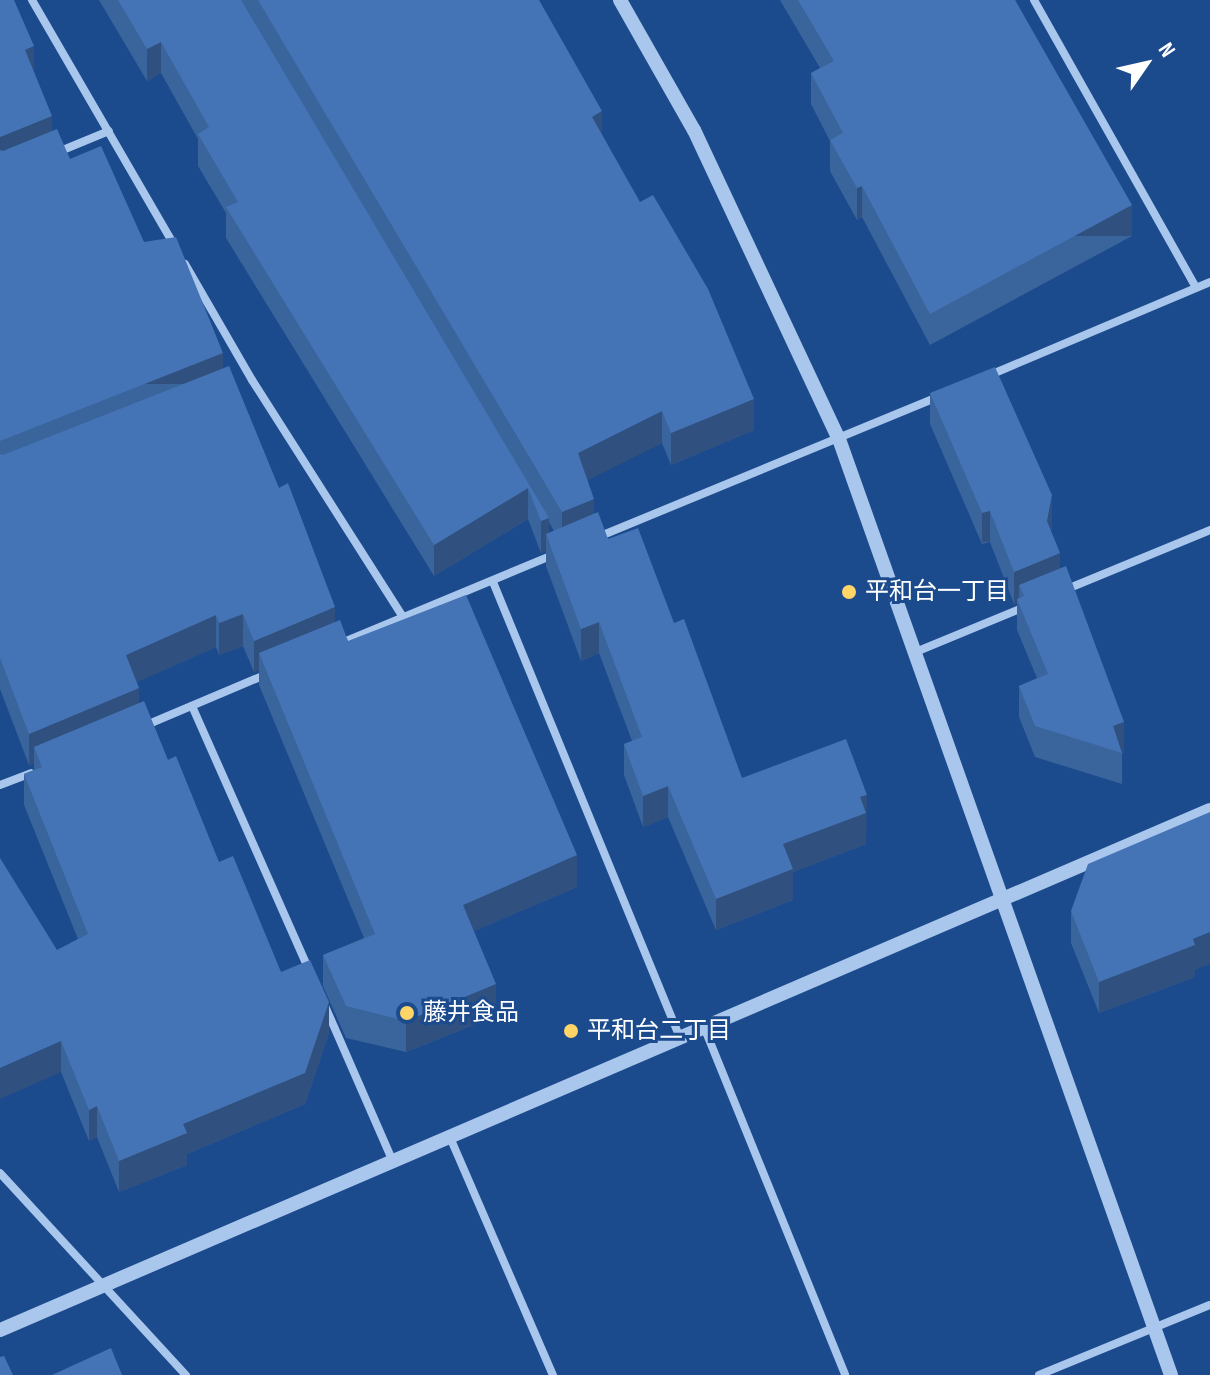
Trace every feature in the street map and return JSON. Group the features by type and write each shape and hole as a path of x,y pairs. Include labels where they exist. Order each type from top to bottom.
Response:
{"street":[{"path":"32,0 252,380 403,617"},
{"path":"620,0 694,130 839,439 918,651 1171,1375"},
{"path":"1034,0 1196,288"},
{"path":"41,159 109,131"},
{"path":"978,380 1210,282"},
{"path":"237,386 252,380"},
{"path":"587,542 949,392"},
{"path":"1054,595 1210,530"},
{"path":"551,539 559,553"},
{"path":"333,647 573,547"},
{"path":"493,582 679,1035"},
{"path":"918,651 1040,600"},
{"path":"137,729 276,670"},
{"path":"192,706 315,983"},
{"path":"0,785 41,768"},
{"path":"0,1330 679,1035 1210,810"},
{"path":"322,998 392,1159"},
{"path":"703,1026 845,1375"},
{"path":"449,1134 553,1375"},
{"path":"0,1173 186,1375"},
{"path":"1039,1375 1210,1305"}],"building":[{"path":"0,0 14,0 34,46 25,50 52,116 0,137"},
{"path":"118,0 241,0 549,518 541,521 528,488 434,545 226,207 238,202 198,134 209,127 161,42 147,49"},
{"path":"258,0 539,0 602,111 592,117 640,202 653,195 708,289 754,399 671,433 662,411 578,453 594,499 562,512"},
{"path":"798,0 1015,0 1132,205 930,314 862,186 857,188 830,140 843,133 811,73 834,61"},
{"path":"57,129 70,159 101,146 144,242 176,237 223,353 0,441 0,150"},
{"path":"229,366 279,488 288,483 335,607 254,641 243,614 219,623 216,615 126,655 139,688 29,734 0,658 0,454"},
{"path":"995,367 1052,495 1047,521 1060,553 1014,572 990,511 982,513 930,393"},
{"path":"598,512 608,539 638,528 674,623 684,619 742,778 846,739 867,795 860,797 866,813 783,844 793,869 716,899 668,786 643,796 624,744 642,737 599,622 581,629 546,534"},
{"path":"1066,566 1124,722 1113,726 1122,753 1035,726 1019,686 1048,674 1017,599 1024,596 1019,585"},
{"path":"466,595 577,855 463,905 496,984 406,1021 346,1006 323,955 375,934 259,653 340,620 348,641"},
{"path":"144,701 168,760 176,756 219,862 233,856 281,972 310,960 329,1002 305,1073 183,1124 187,1133 119,1161 97,1106 89,1110 61,1041 0,1068 0,858 57,950 88,934 24,774 42,767 34,747"},
{"path":"1210,812 1210,932 1193,939 1195,945 1099,982 1071,911 1088,864"},
{"path":"111,1348 122,1375 52,1375"},
{"path":"4,1356 13,1375 0,1375 0,1357"}],"place":[{"name":"平和台一丁目","path":"849,592"},
{"name":"藤井食品","path":"407,1013"},
{"name":"平和台二丁目","path":"571,1031"}]}
